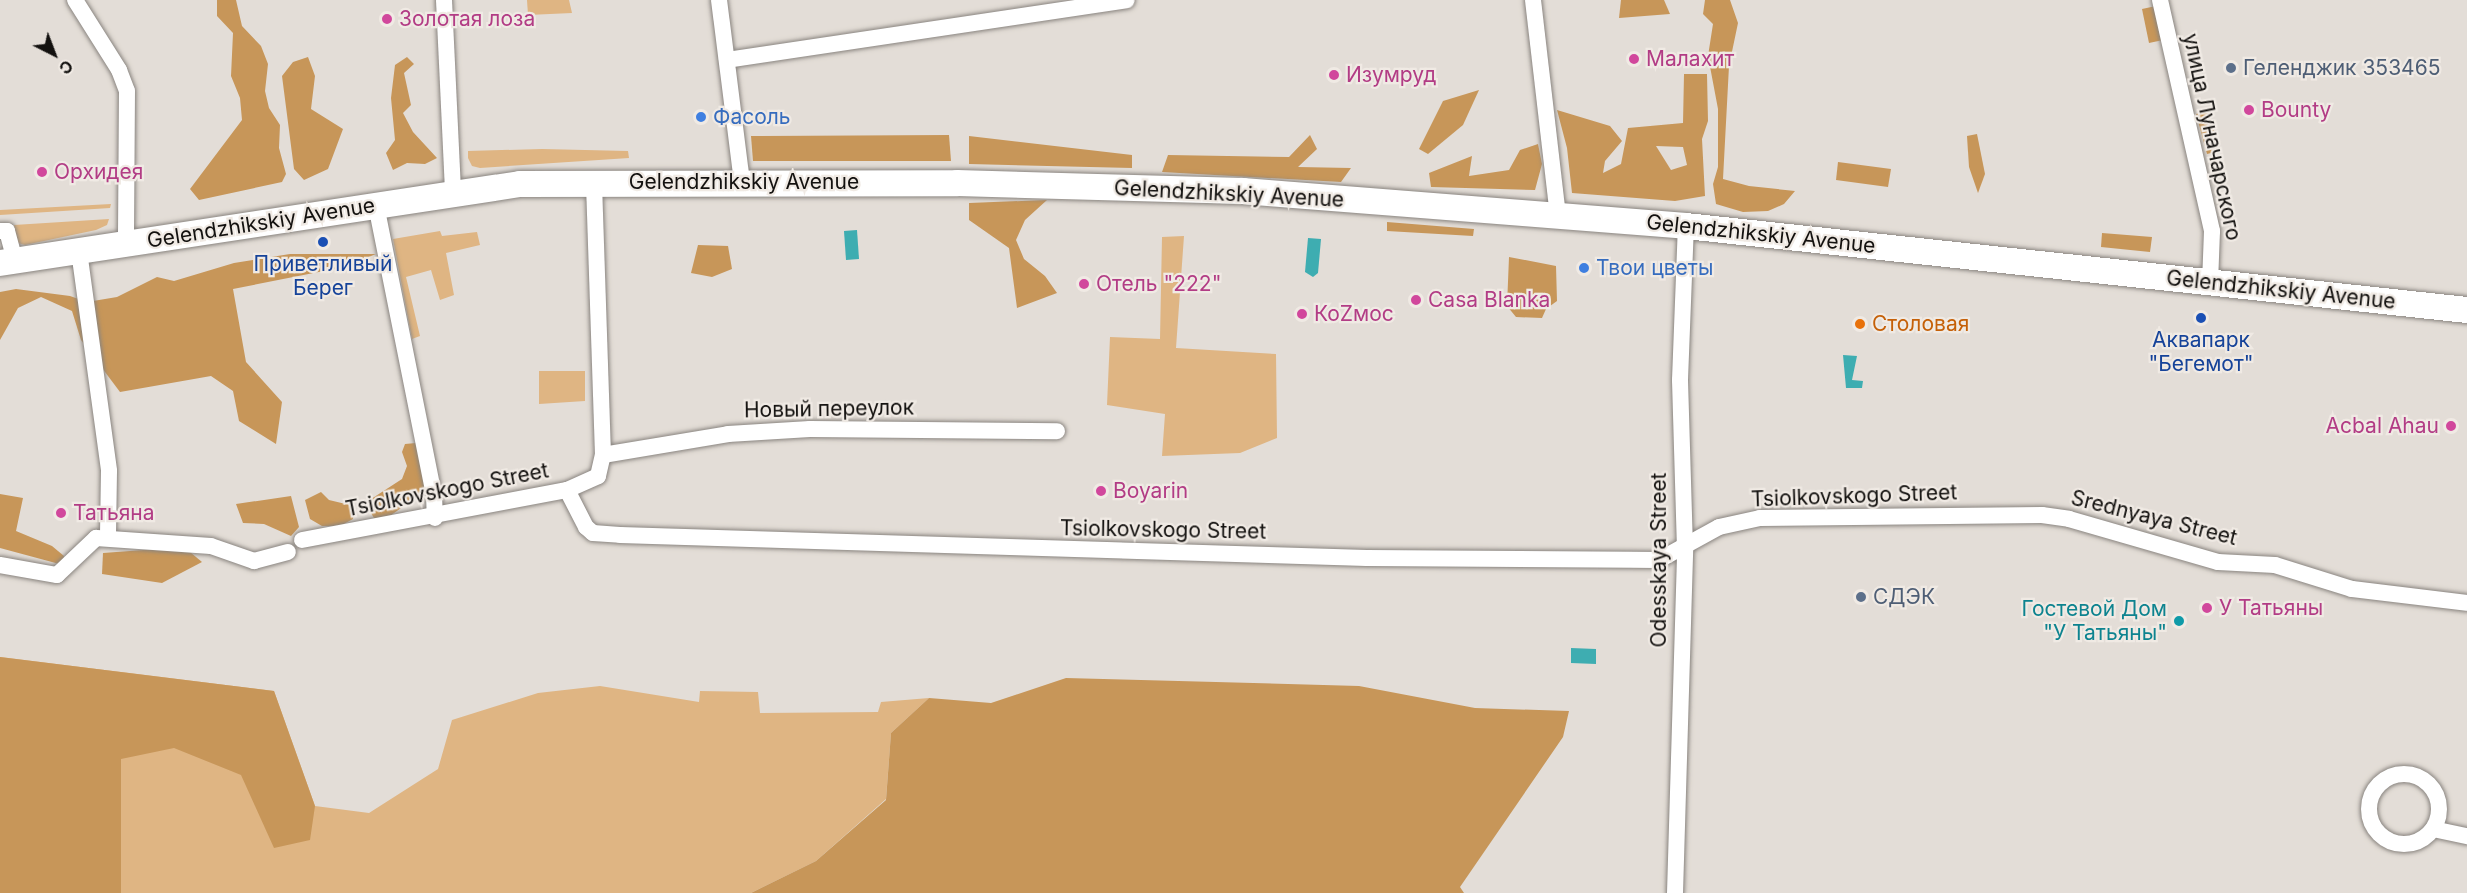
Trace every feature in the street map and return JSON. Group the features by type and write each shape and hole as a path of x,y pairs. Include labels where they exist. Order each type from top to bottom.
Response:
{"main road":[{"name":"Gelendzhikskiy Avenue","path":"7,262 453,192 520,184 594,181 742,181 1243,191 1686,226 2467,310"}],"street":[{"path":"75,0 119,70 127,91 126,244"},
{"path":"444,0 453,192"},
{"path":"718,0 728,60 742,181"},
{"path":"728,60 1126,0"},
{"path":"1533,0 1557,216"},
{"name":"улица Луначарского","path":"2160,0 2212,231 2210,283"},
{"path":"567,490 598,476 603,455 594,181"},
{"path":"376,205 434,495 435,518"},
{"name":"Odesskaya Street","path":"1675,893 1685,549 1680,380 1686,226"},
{"path":"0,231 7,231 7,262"},
{"path":"79,251 109,471 108,538"},
{"name":"Новый переулок","path":"603,455 668,441 798,430 1057,431"},
{"name":"Tsiolkovskogo Street","path":"302,540 435,518 567,490 586,527 593,533 620,536 1160,553 1576,561 1659,560 1685,549 1719,527 1760,518 2042,515"},
{"name":"Srednyaya Street","path":"2042,515 2068,519 2218,562 2275,565 2352,589 2467,603"},
{"path":"0,565 57,575 96,538 211,546 254,561 288,552"},
{"path":"2433,829 2439,806 2429,784 2407,774 2384,781 2376,788 2369,809 2376,830 2384,838 2404,844 2415,843 2433,829 2467,836"}],"shaded area":[{"path":"217,0 236,0 242,26 261,46 268,64 265,91 269,108 280,125 279,148 286,174 282,182 199,200 190,189 242,120 240,98 231,76 233,33 217,16"},
{"path":"527,0 569,0 572,13 528,15"},
{"path":"1621,0 1664,0 1670,14 1619,18"},
{"path":"1705,0 1730,0 1738,23 1729,66 1723,179 1749,186 1795,191 1784,204 1768,211 1743,212 1716,204 1713,184 1718,167 1718,109 1708,56 1713,24 1703,14"},
{"path":"2156,6 2163,40 2149,43 2142,9"},
{"path":"308,57 315,76 311,109 343,129 328,169 304,180 294,169 282,76 293,62"},
{"path":"407,57 414,64 404,73 411,105 403,113 413,132 437,158 425,164 407,163 393,170 386,153 395,140 391,98 395,65"},
{"path":"1684,74 1707,74 1708,121 1702,139 1705,196 1675,201 1572,193 1567,148 1557,110 1610,126 1622,141 1605,161 1603,173 1621,164 1628,128 1683,123","holes":["1656,146 1683,147 1687,165 1671,170"]},
{"path":"1479,90 1463,125 1428,154 1419,149 1443,101"},
{"path":"2208,111 2219,151 2207,154 2196,114"},
{"path":"1977,134 1985,174 1978,193 1969,167 1967,136"},
{"path":"949,135 951,161 753,161 751,136"},
{"path":"1310,135 1317,149 1298,167 1351,168 1341,182 1162,172 1168,155 1289,157"},
{"path":"969,136 1132,155 1132,168 969,164"},
{"path":"1538,144 1542,164 1535,190 1431,187 1429,173 1472,156 1469,176 1509,170 1520,150"},
{"path":"542,149 628,151 629,158 480,168 472,166 468,158 468,151"},
{"path":"1838,162 1891,169 1888,187 1836,180"},
{"path":"1047,200 1025,220 1016,240 1024,259 1045,276 1057,293 1017,308 1009,248 969,220 969,203"},
{"path":"111,204 110,208 0,215 0,210"},
{"path":"109,219 107,225 96,230 25,245 18,243 14,225"},
{"path":"1387,222 1474,229 1473,236 1387,231"},
{"path":"440,231 442,236 477,232 480,245 446,253 454,295 440,300 431,270 406,277 420,336 412,339 393,239"},
{"path":"2102,233 2152,237 2150,252 2101,247"},
{"path":"1184,236 1176,348 1276,354 1277,438 1240,453 1162,456 1165,414 1107,405 1110,337 1160,339 1162,237"},
{"path":"698,245 728,246 732,269 712,277 691,273"},
{"path":"290,254 376,254 344,267 233,289 246,362 282,402 276,444 239,421 233,391 211,376 120,392 81,340 72,311 41,297 18,308 0,340 0,292 16,289 70,296 87,302 117,297 157,277 174,281 234,263"},
{"path":"1509,257 1556,266 1557,301 1546,309 1542,318 1516,317 1507,306"},
{"path":"539,371 585,371 585,401 539,404"},
{"path":"416,443 428,489 387,518 374,518 365,503 402,479 407,466 402,452 405,444"},
{"path":"321,492 329,500 354,506 353,519 340,526 322,526 310,519 305,500"},
{"path":"0,494 23,498 16,531 52,546 64,556 63,565 0,548"},
{"path":"291,496 299,527 291,536 264,524 243,523 236,504"},
{"path":"184,547 202,562 162,583 102,574 103,553"},
{"path":"0,657 274,691 315,806 369,813 438,769 452,720 538,693 600,686 699,702 700,691 758,692 760,713 878,712 881,702 929,698 891,733 886,799 816,861 751,893 0,893"},
{"path":"0,657 274,691 315,806 310,840 274,848 241,775 174,748 121,759 121,893 0,893"},
{"path":"1066,678 1359,686 1475,708 1569,711 1563,737 1460,887 1464,893 751,893 816,861 886,800 891,733 929,698 991,703"}],"water":[{"path":"857,230 859,259 846,260 844,231"},
{"path":"1308,238 1321,239 1318,273 1313,277 1305,272"},
{"path":"1843,355 1857,356 1852,380 1863,381 1862,388 1846,388"},
{"path":"1571,648 1596,649 1596,664 1571,663"}],"place":[{"name":"Золотая лоза","path":"387,19"},
{"name":"Малахит","path":"1634,59"},
{"name":"Геленджик 353465","path":"2231,68"},
{"name":"Изумруд","path":"1334,75"},
{"name":"Bounty","path":"2249,110"},
{"name":"Фасоль","path":"701,117"},
{"name":"Орхидея","path":"42,172"},
{"name":"Приветливый Берег","path":"323,242"},
{"name":"Твои цветы","path":"1584,268"},
{"name":"Отель \"222\"","path":"1084,284"},
{"name":"Casa Blanka","path":"1416,300"},
{"name":"КоZмос","path":"1302,314"},
{"name":"Аквапарк \"Бегемот\"","path":"2201,318"},
{"name":"Столовая","path":"1860,324"},
{"name":"Acbal Ahau","path":"2451,426"},
{"name":"Boyarin","path":"1101,491"},
{"name":"Татьяна","path":"61,513"},
{"name":"СДЭК","path":"1861,597"},
{"name":"У Татьяны","path":"2207,608"},
{"name":"Гостевой Дом \"У Татьяны\"","path":"2179,621"}]}
